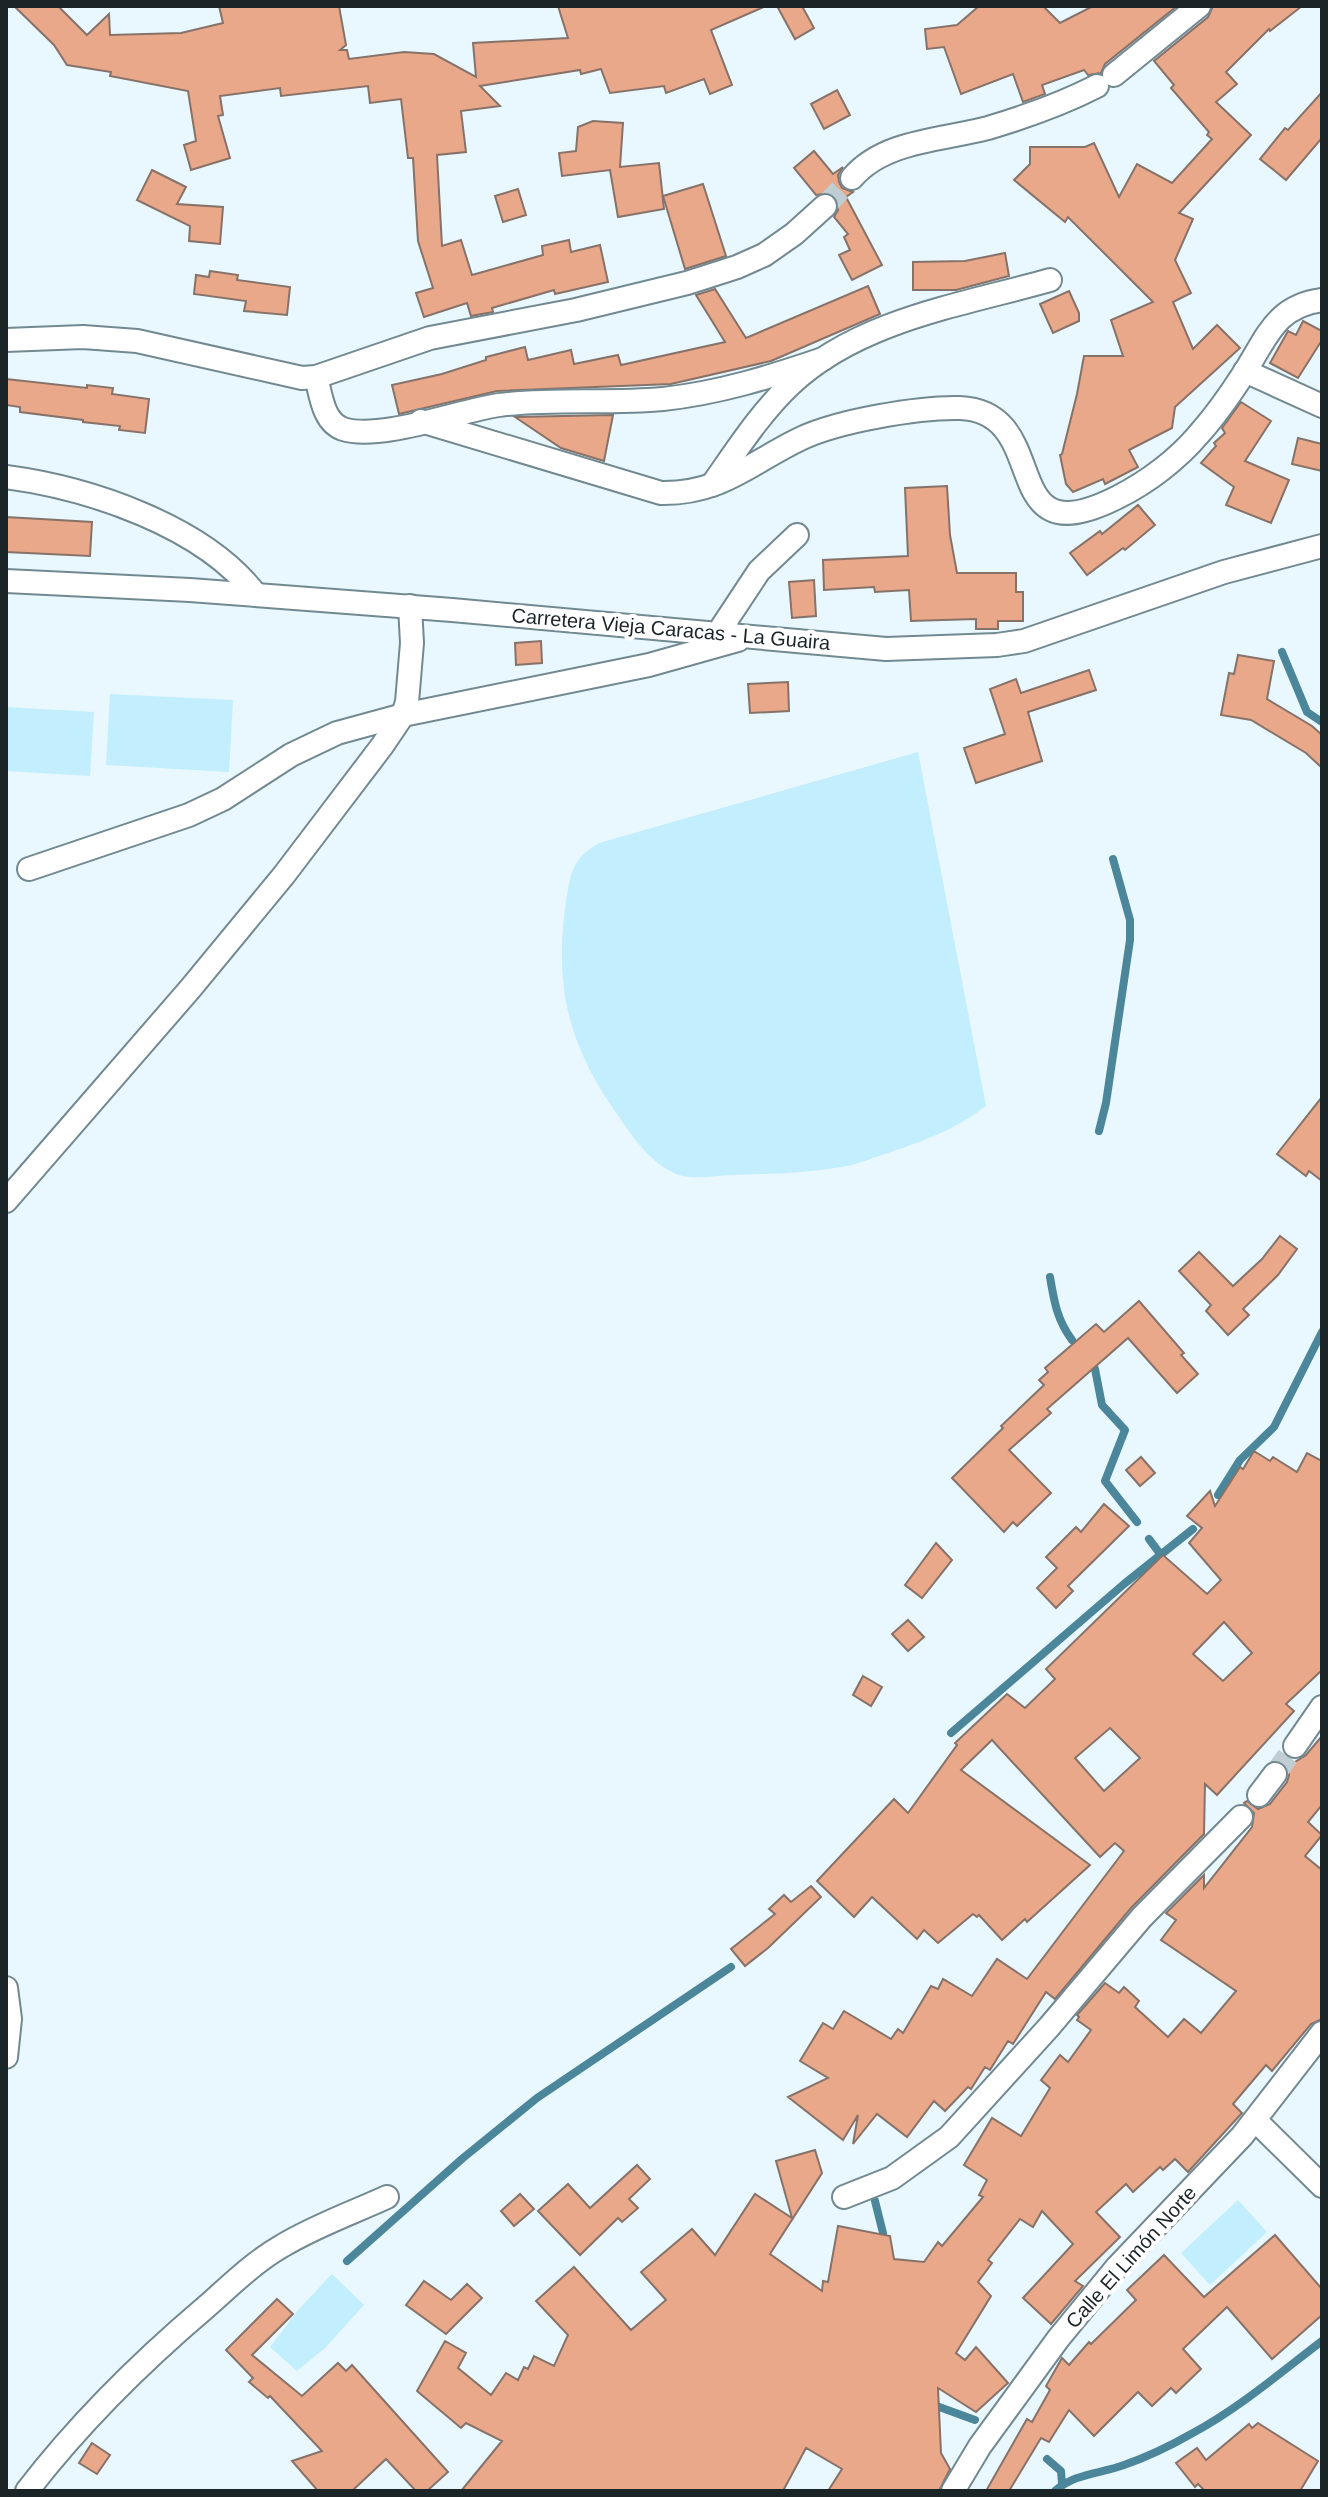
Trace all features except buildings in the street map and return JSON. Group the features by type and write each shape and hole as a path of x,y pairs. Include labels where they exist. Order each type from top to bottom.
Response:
{"street":[{"path":"852,178 874,159 899,149 986,128 1053,106 1105,80 1199,6"},
{"path":"6,340 83,337 137,341 302,378 316,377 430,338 576,310 724,271 764,255 794,234 825,206"},
{"path":"711,486 790,384 823,359 857,339 906,321 1050,280"},
{"path":"421,421 661,493 680,493 728,480 802,438 836,426 937,407 968,409 996,419 1015,443 1031,491 1045,506 1057,513 1071,514 1119,497 1184,450 1201,432 1245,371 1269,328 1287,313 1311,301 1322,300"},
{"path":"316,377 324,410 331,421 340,428 360,432 531,401 638,400 725,390 823,359"},
{"path":"1245,371 1322,406"},
{"path":"6,477 40,481 103,499 166,526 230,566 256,595"},
{"path":"718,633 759,571 797,535"},
{"name":"Carretera Vieja Caracas - La Guaira","path":"6,581 410,606 886,649 997,645 1024,641 1224,572 1322,546"},
{"path":"6,1201 247,921 382,746 403,715 407,702 412,643 410,606"},
{"path":"29,869 189,815 223,799 303,749 337,733 403,715 649,665 750,636"},
{"path":"1295,1746 1322,1707"},
{"path":"1259,1795 1275,1774"},
{"path":"844,2197 892,2178 949,2137 1049,2027 1142,1917 1241,1817"},
{"path":"6,1988 10,2019 6,2057"},
{"name":"Calle El Limón Norte","path":"953,2491 980,2446 1058,2339 1117,2267 1255,2120 1322,2033"},
{"path":"1255,2120 1322,2186"},
{"path":"27,2491 57,2452 150,2355 251,2268 281,2246 387,2197"}],"shaded area":[{"path":"110,694 233,700 229,772 106,765"},
{"path":"6,707 94,712 90,776 6,771"},
{"path":"918,752 986,1106 939,1134 847,1166 804,1172 701,1177 678,1175 664,1167 637,1142 604,1095 570,1021 562,968 562,940 568,888 576,863 599,843"},
{"path":"1238,2200 1267,2232 1210,2285 1181,2253"},
{"path":"332,2274 364,2305 325,2348 297,2371 270,2347 299,2309"}],"waterway":[{"path":"1282,652 1307,712 1322,722"},
{"path":"1099,1131 1106,1103 1130,940 1130,920 1113,859"},
{"path":"1050,1277 1060,1318 1072,1340"},
{"path":"1218,1495 1240,1460 1274,1427 1322,1332"},
{"path":"1095,1369 1102,1405 1125,1430 1105,1481 1137,1522"},
{"path":"951,1733 1124,1584 1193,1529"},
{"path":"1149,1539 1161,1555"},
{"path":"347,2261 463,2158 537,2098 731,1967"},
{"path":"875,2201 883,2233"},
{"path":"1055,2491 1079,2477 1133,2462 1191,2434 1242,2402 1322,2341"},
{"path":"931,2404 975,2420"},
{"path":"1047,2459 1061,2471 1062,2484"}],"tunnel":[{"path":"825,206 852,178"},
{"path":"1275,1774 1295,1746"}]}
